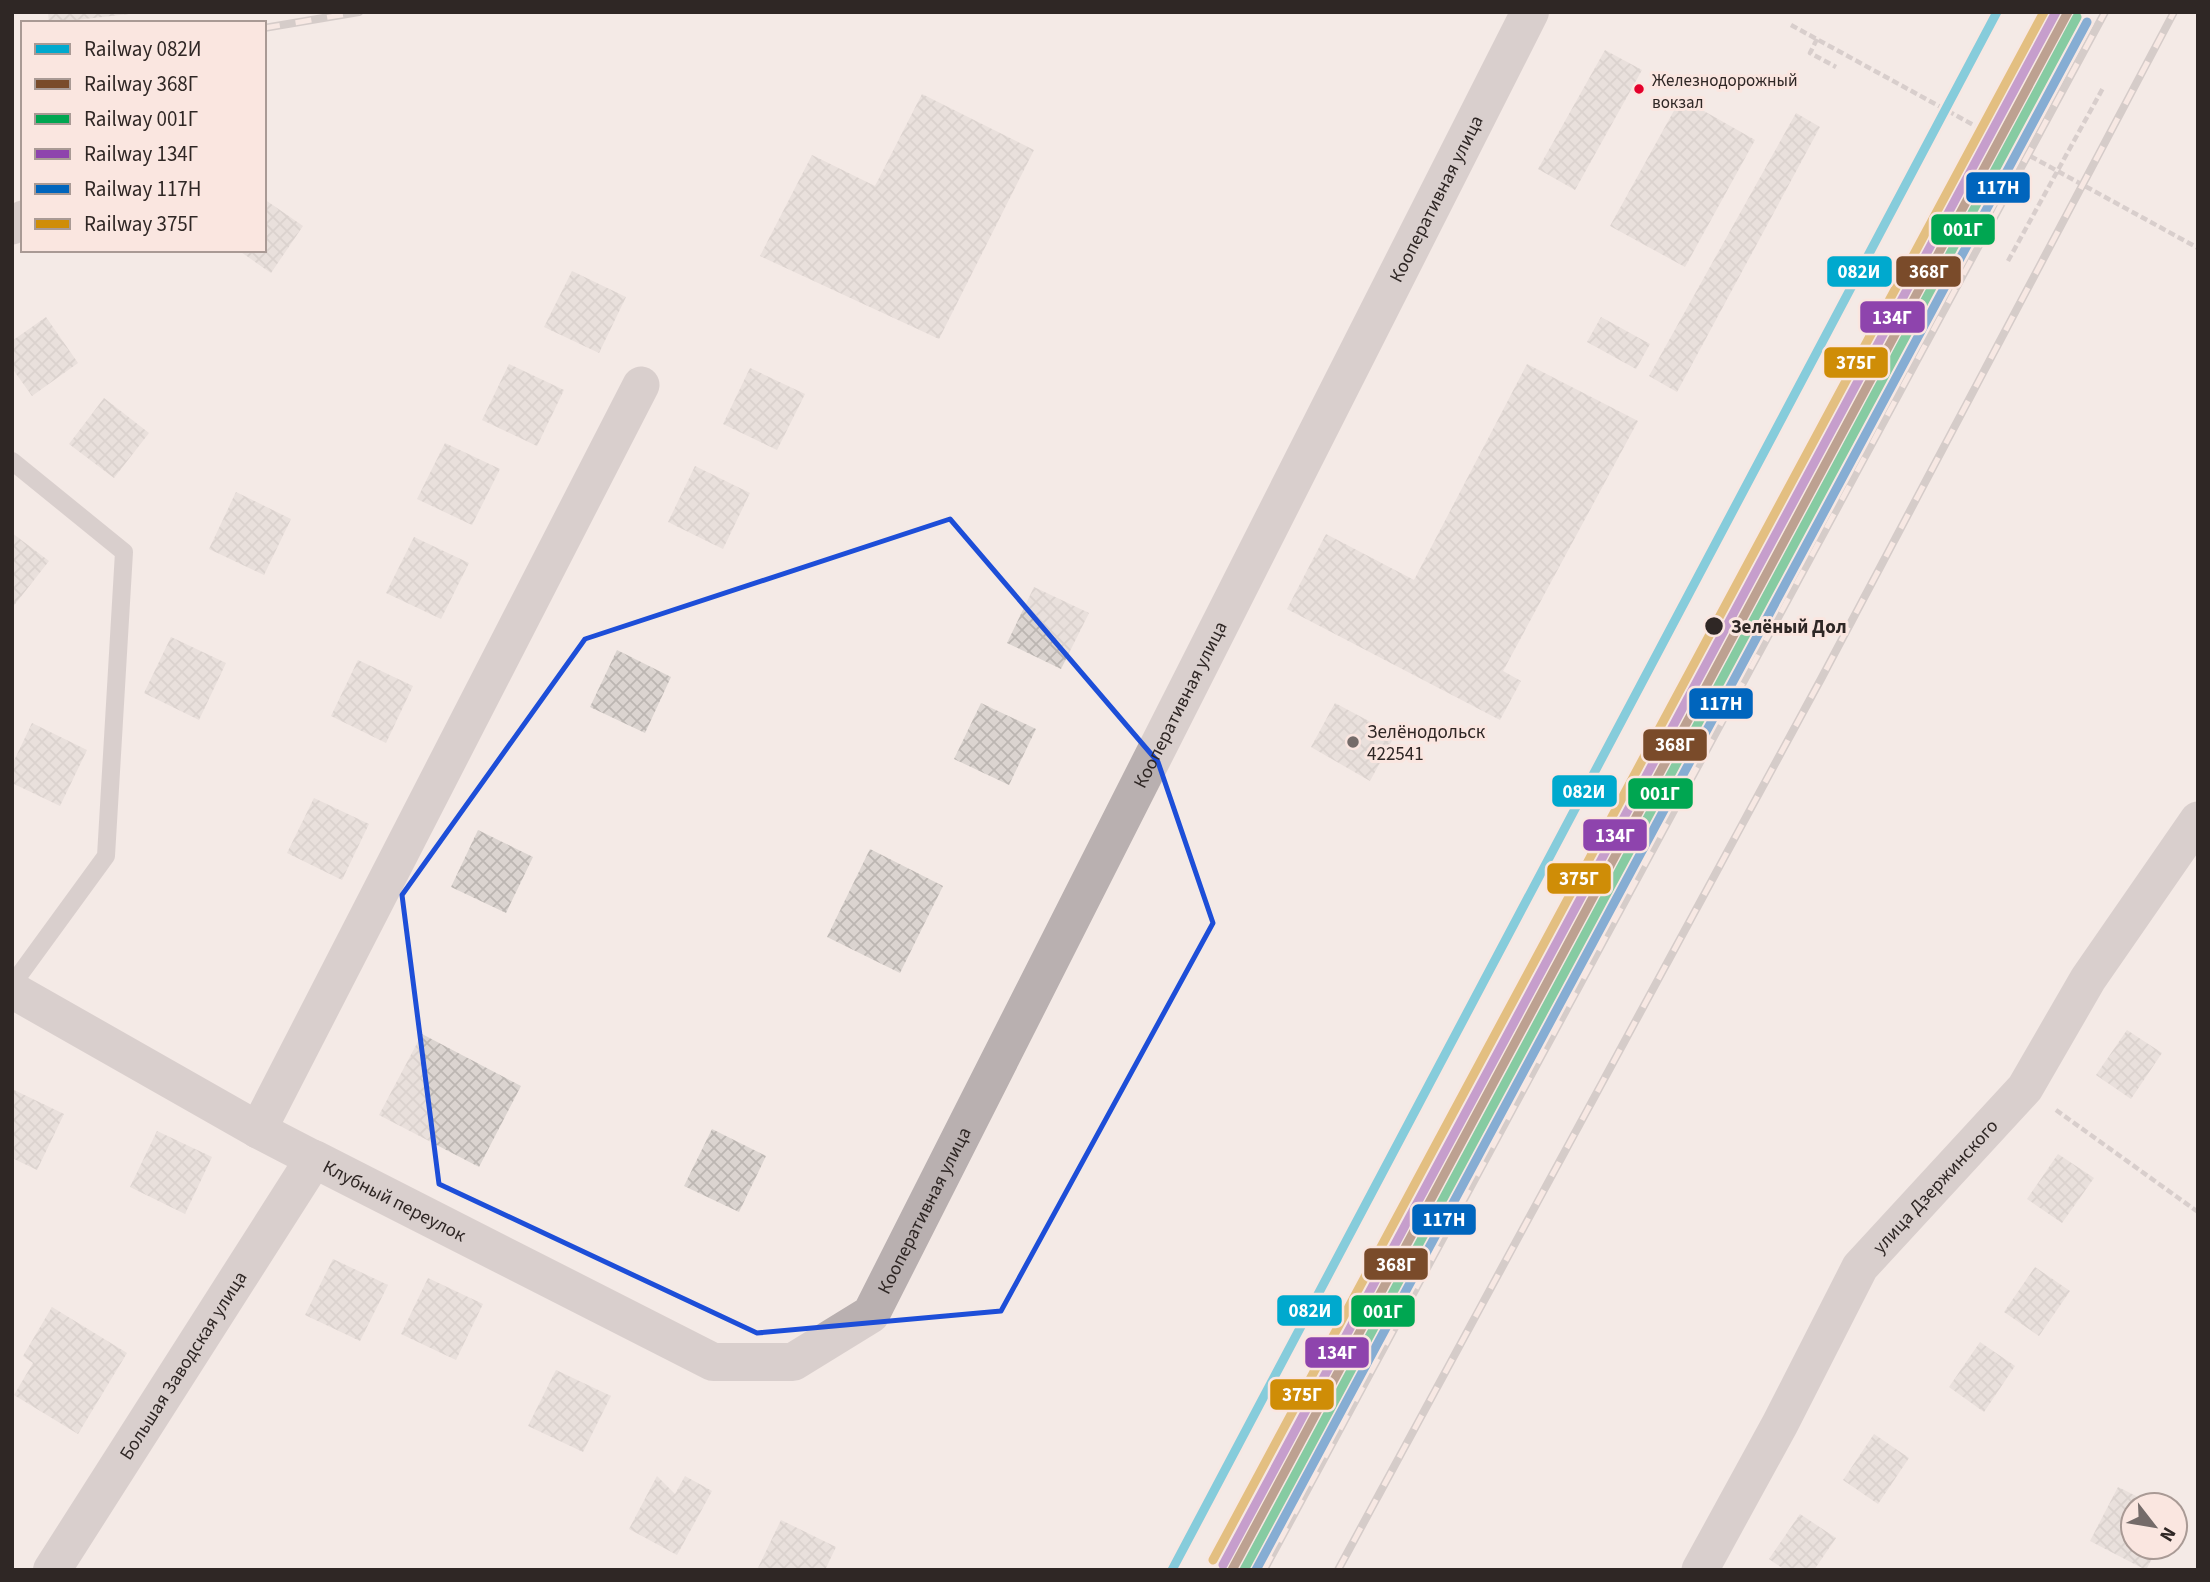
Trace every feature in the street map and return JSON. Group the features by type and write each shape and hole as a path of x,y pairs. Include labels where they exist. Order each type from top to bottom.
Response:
{"street":[{"name":"Кооперативная улица","path":"793,1362 871,1314 1530,12"},
{"path":"258,1130 641,385"},
{"name":"улица Дзержинского","path":"1700,1570 1780,1424 1860,1267 2025,1088 2088,979 2198,820"},
{"name":"Клубный переулок","path":"12,988 258,1130 713,1362 793,1362"},
{"name":"Большая Заводская улица","path":"52,1570 314,1159"}],"lane":[{"path":"12,461 124,552 106,856 12,988"}],"path":[{"path":"1791,25 2198,248"},
{"path":"1817,39 1810,53 1836,67"},
{"path":"1933,216 2025,48"},
{"path":"2008,261 2103,88"},
{"path":"2025,1088 2198,1212"}],"highlighted area":[{"path":"950,519 1158,762 1213,923 1001,1311 757,1333 439,1184 402,895 585,639"}],"building":[{"path":"48,12 129,12 67,21 49,21"},
{"path":"1605,50 1642,70 1575,190 1538,169"},
{"path":"922,94 1034,150 939,339 760,256 812,155 875,186"},
{"path":"1681,98 1755,140 1685,267 1610,226"},
{"path":"1796,113 1820,127 1677,392 1649,376"},
{"path":"266,200 303,226 271,273 241,252 266,252"},
{"path":"572,271 626,297 599,353 544,327"},
{"path":"46,317 78,363 32,396 12,368 12,341"},
{"path":"1601,317 1650,344 1636,369 1587,342"},
{"path":"509,364 564,390 537,446 482,420"},
{"path":"1527,364 1638,421 1503,671 1521,681 1500,720 1287,609 1326,534 1414,580"},
{"path":"750,368 805,394 777,450 723,424"},
{"path":"104,398 149,433 114,478 69,444"},
{"path":"445,443 500,469 472,525 417,499"},
{"path":"695,466 750,493 723,549 668,522"},
{"path":"236,492 291,519 264,575 209,549"},
{"path":"12,533 49,561 12,608"},
{"path":"414,537 469,563 441,619 386,593"},
{"path":"1034,587 1089,613 1061,669 1007,643"},
{"path":"171,637 226,663 199,720 144,693"},
{"path":"617,650 671,677 645,733 590,707"},
{"path":"358,660 413,686 386,743 331,716"},
{"path":"981,703 1036,729 1009,785 954,759"},
{"path":"1335,703 1395,735 1370,781 1311,747"},
{"path":"32,723 87,750 60,806 12,783 12,765"},
{"path":"314,798 369,824 342,880 287,853"},
{"path":"478,830 533,857 506,913 451,887"},
{"path":"870,849 943,886 900,973 827,937"},
{"path":"2127,1030 2162,1053 2131,1099 2096,1075"},
{"path":"422,1034 521,1086 479,1167 379,1115"},
{"path":"12,1089 64,1114 37,1170 12,1158"},
{"path":"712,1129 766,1156 739,1212 684,1186"},
{"path":"157,1131 212,1157 185,1214 130,1187"},
{"path":"2058,1154 2094,1178 2062,1223 2027,1199"},
{"path":"333,1259 388,1285 360,1341 305,1315"},
{"path":"2035,1267 2070,1291 2039,1336 2004,1312"},
{"path":"428,1278 483,1304 456,1360 401,1334"},
{"path":"52,1307 127,1353 78,1434 14,1395 33,1363 23,1356"},
{"path":"1980,1342 2015,1366 1984,1412 1949,1387"},
{"path":"556,1370 611,1396 583,1452 528,1426"},
{"path":"1874,1434 1909,1458 1878,1504 1843,1480"},
{"path":"657,1476 675,1494 685,1476 712,1491 677,1555 629,1529"},
{"path":"2118,1487 2126,1491 2119,1491 2119,1556 2090,1541"},
{"path":"1800,1514 1836,1538 1814,1570 1785,1570 1769,1559"},
{"path":"781,1520 836,1547 825,1570 757,1570"},
{"path":"2129,1561 2151,1561 2146,1570"}],"railway":[{"path":"266,28 359,12"},
{"path":"1264,1570 2105,12"},
{"path":"1338,1570 1821,679 2174,12"}],"rail line":[{"name":"082И","path":"1172,1570 1997,12"},
{"name":"375Г","path":"1213,1560 2044,12"},
{"name":"134Г","path":"1223,1565 2056,12"},
{"name":"368Г","path":"1232,1570 2068,12"},
{"name":"001Г","path":"1244,1570 2077,17"},
{"name":"117Н","path":"1256,1570 2087,22"}],"place":[{"name":"Железнодорожный вокзал","path":"1639,89"},
{"name":"Зелёный Дол","path":"1714,626"},
{"name":"Зелёнодольск 422541","path":"1353,742"}]}
